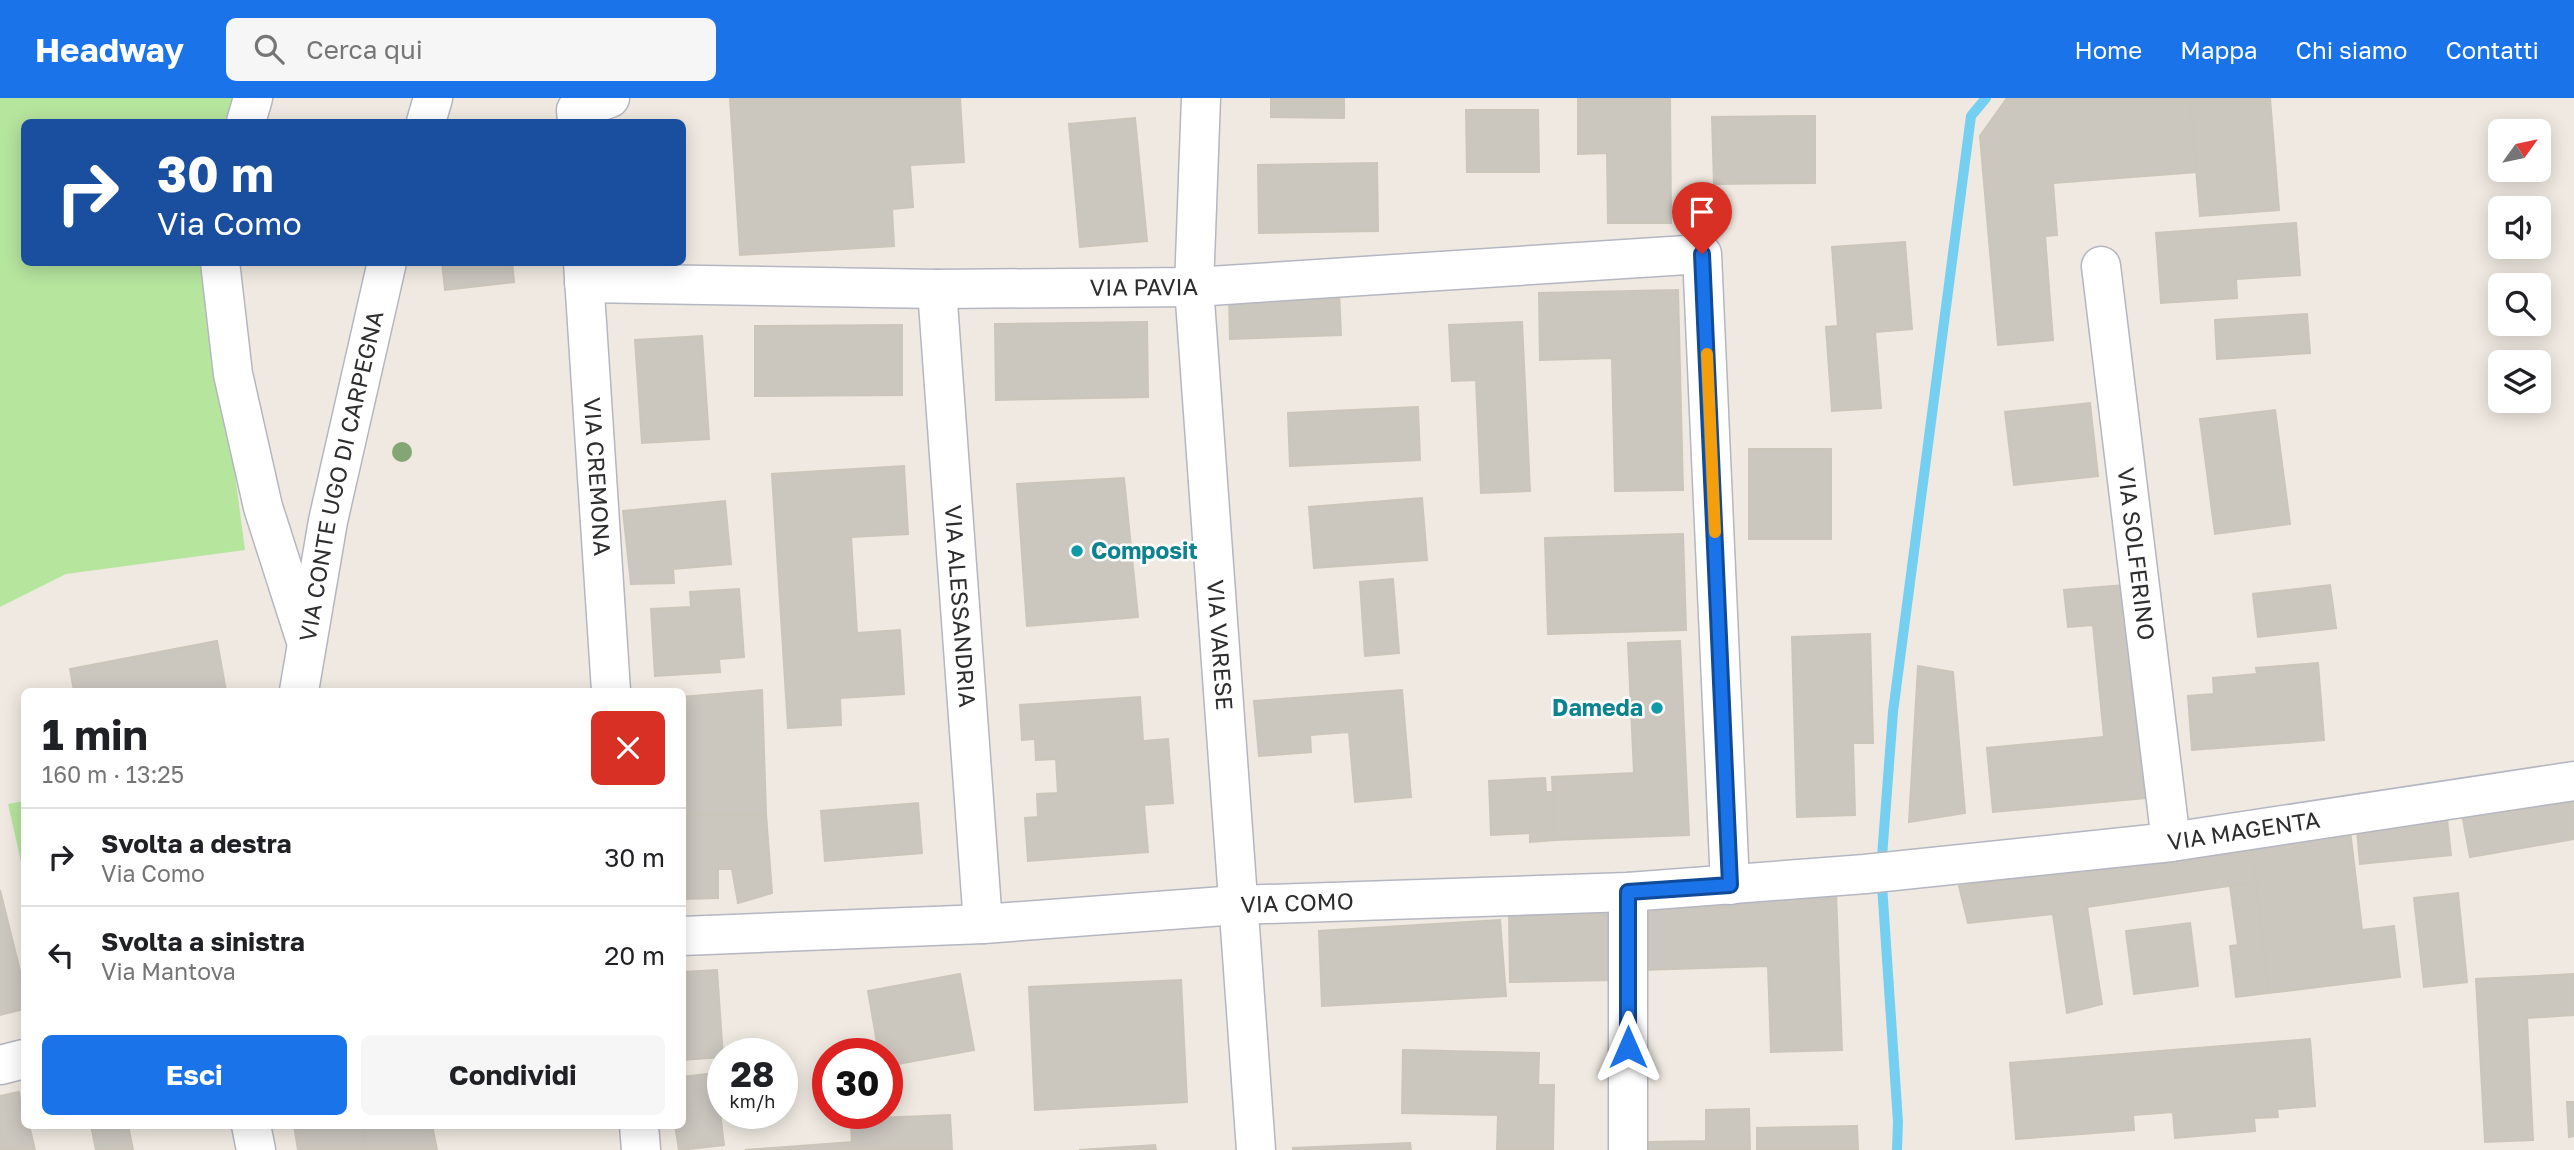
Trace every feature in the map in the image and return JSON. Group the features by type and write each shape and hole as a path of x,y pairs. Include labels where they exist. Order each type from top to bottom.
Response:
{"street":[{"path":"247,119 253,98"},
{"path":"427,119 433,98"},
{"name":"VIA VARESE","path":"1201,98 1194,287 1256,1150"},
{"name":"VIA PAVIA","path":"584,273 937,289 1194,287 1702,254 1730,885"},
{"path":"220,266 233,374 263,507 307,644"},
{"name":"VIA CONTE UGO DI CARPEGNA","path":"300,688 328,521 386,266"},
{"name":"VIA SOLFERINO","path":"2101,266 2171,842"},
{"name":"VIA CREMONA","path":"584,273 611,688"},
{"name":"VIA ALESSANDRIA","path":"937,289 983,925"},
{"name":"VIA MAGENTA","path":"1911,870 2171,842 2574,780"},
{"name":"VIA COMO","path":"686,936 983,925 1237,905 1628,892 1911,870"},
{"path":"1628,892 1628,1150"},
{"path":"0,1065 21,1060"},
{"path":"252,1129 256,1150"},
{"path":"639,1129 641,1150"}],"green space":[{"path":"0,98 237,98 231,119 21,119 21,266 207,266 245,550 66,574 0,607"},
{"path":"21,802 21,862 8,804"}],"building":[{"path":"730,98 960,98 964,162 910,165 913,207 892,209 894,246 740,255"},
{"path":"1271,98 1344,98 1344,118 1271,117"},
{"path":"1578,98 1670,98 1671,223 1608,223 1607,153 1578,154"},
{"path":"2007,98 2190,98 2197,172 2053,183 2057,235 2045,236 2053,340 1998,345 1980,136"},
{"path":"2190,98 2270,98 2279,210 2200,216"},
{"path":"1466,110 1538,110 1539,172 1467,172"},
{"path":"1815,116 1815,183 1714,184 1712,117"},
{"path":"1135,118 1147,241 1080,247 1069,124"},
{"path":"1377,163 1378,231 1259,233 1258,165"},
{"path":"2296,223 2300,275 2236,279 2237,298 2161,303 2156,233"},
{"path":"1905,242 1912,329 1875,332 1881,408 1832,411 1826,327 1838,326 1832,247"},
{"path":"442,266 512,266 514,282 445,290"},
{"path":"1678,290 1683,490 1615,491 1612,358 1540,360 1539,293"},
{"path":"1339,291 1341,335 1230,339 1229,294"},
{"path":"2307,314 2310,353 2217,359 2215,320"},
{"path":"1147,322 1148,397 996,400 995,324"},
{"path":"1522,322 1530,491 1481,493 1476,380 1452,381 1449,325"},
{"path":"902,325 902,395 755,396 755,326"},
{"path":"702,336 709,439 642,443 635,340"},
{"path":"2090,403 2098,476 2014,485 2005,412"},
{"path":"1418,407 1420,460 1290,466 1288,413"},
{"path":"2275,410 2290,524 2215,534 2200,419"},
{"path":"1749,449 1831,449 1831,539 1749,539"},
{"path":"904,466 908,534 851,537 857,633 900,630 904,694 840,698 841,725 788,728 772,474"},
{"name":"Composit","path":"1124,478 1138,617 1027,626 1017,484"},
{"path":"1422,498 1427,560 1314,568 1309,507"},
{"path":"725,501 731,564 673,569 674,583 631,584 623,511"},
{"path":"1683,534 1686,630 1548,634 1545,538"},
{"path":"1393,579 1399,653 1365,656 1360,582"},
{"path":"2125,585 2145,798 1993,812 1987,748 2104,737 2093,625 2068,627 2064,590"},
{"path":"2330,585 2336,628 2258,637 2253,594"},
{"path":"739,589 744,657 719,659 720,672 655,676 651,609 691,607 690,592"},
{"path":"1870,634 1873,743 1853,743 1855,815 1797,817 1792,637"},
{"path":"217,641 225,688 73,688 70,669"},
{"name":"Dameda","path":"1680,641 1689,835 1555,840 1552,777 1634,773 1628,643"},
{"path":"2318,663 2324,740 2192,750 2188,696 2214,694 2213,678 2257,674 2256,668"},
{"path":"1918,666 1953,672 1965,813 1909,822"},
{"path":"762,690 766,814 686,816 686,697"},
{"path":"1402,690 1411,797 1355,802 1349,732 1310,735 1311,752 1259,756 1254,701"},
{"path":"1140,697 1143,741 1168,739 1173,803 1144,805 1148,852 1028,861 1025,818 1038,817 1037,794 1058,793 1056,759 1036,760 1035,739 1022,740 1020,705"},
{"path":"1545,778 1546,792 1553,791 1555,840 1530,842 1530,833 1491,835 1489,781"},
{"path":"2574,795 2574,839 2470,857 2462,814"},
{"path":"918,803 922,853 825,861 821,811"},
{"path":"2446,810 2451,855 2360,864 2356,819"},
{"path":"766,814 772,893 738,903 732,869 718,869 718,898 686,899 686,816"},
{"path":"2350,830 2362,930 2394,926 2400,977 2269,993 2251,842"},
{"path":"2251,842 2256,882 2087,907 2102,1004 2067,1013 2053,914 1968,923 1959,886"},
{"path":"2256,882 2269,993 2236,997 2230,946 2238,945 2230,886"},
{"path":"0,890 21,975 21,1010 0,1015"},
{"path":"1836,893 1842,1050 1771,1052 1768,966 1641,970 1639,899"},
{"path":"2458,893 2467,982 2424,987 2414,898"},
{"path":"1614,910 1615,980 1510,982 1509,911"},
{"path":"1500,920 1506,996 1322,1006 1319,931"},
{"path":"2190,923 2198,986 2134,994 2126,931"},
{"path":"717,970 722,1038 707,1038 707,1058 686,1060 686,972"},
{"path":"960,974 974,1050 903,1063 903,1038 876,1038 868,991"},
{"path":"2574,974 2574,1015 2527,1018 2533,1140 2485,1142 2476,979"},
{"path":"1181,980 1187,1102 1035,1110 1029,987"},
{"path":"2310,1039 2315,1106 2277,1109 2278,1117 2254,1118 2255,1131 2175,1138 2173,1112 2133,1115 2134,1130 2016,1139 2010,1063"},
{"path":"1403,1050 1539,1053 1538,1085 1554,1085 1553,1150 1497,1150 1498,1115 1402,1113"},
{"path":"707,1074 707,1129 722,1129 724,1145 679,1150 676,1129 686,1129 686,1077"},
{"path":"19,1092 21,1129 30,1129 35,1150 0,1150 0,1096"},
{"path":"2567,1102 2574,1102 2574,1136 2569,1137"},
{"path":"1749,1109 1750,1150 1648,1150 1648,1142 1706,1141 1706,1110"},
{"path":"950,1115 952,1150 852,1150 851,1129 903,1129 903,1117"},
{"path":"1857,1126 1858,1150 1757,1150 1757,1128"},
{"path":"92,1129 129,1129 133,1150 96,1150"},
{"path":"295,1129 363,1129 366,1150 298,1150"},
{"path":"363,1129 433,1129 437,1150 366,1150"},
{"path":"852,1142 852,1150 745,1150"},
{"path":"1410,1143 1411,1150 1293,1150 1293,1148"},
{"path":"1155,1145 1156,1150 1079,1150"}],"waterway":[{"path":"1897,1150 1898,1122 1881,870 1893,712 1971,116 1986,98"}],"slow traffic":[{"path":"1707,354 1715,532"}],"place":[{"name":"Composit","path":"1077,551"},
{"name":"Dameda","path":"1657,708"}],"route":[{"path":"1628,1047 1628,892 1730,885 1702,254"}]}
